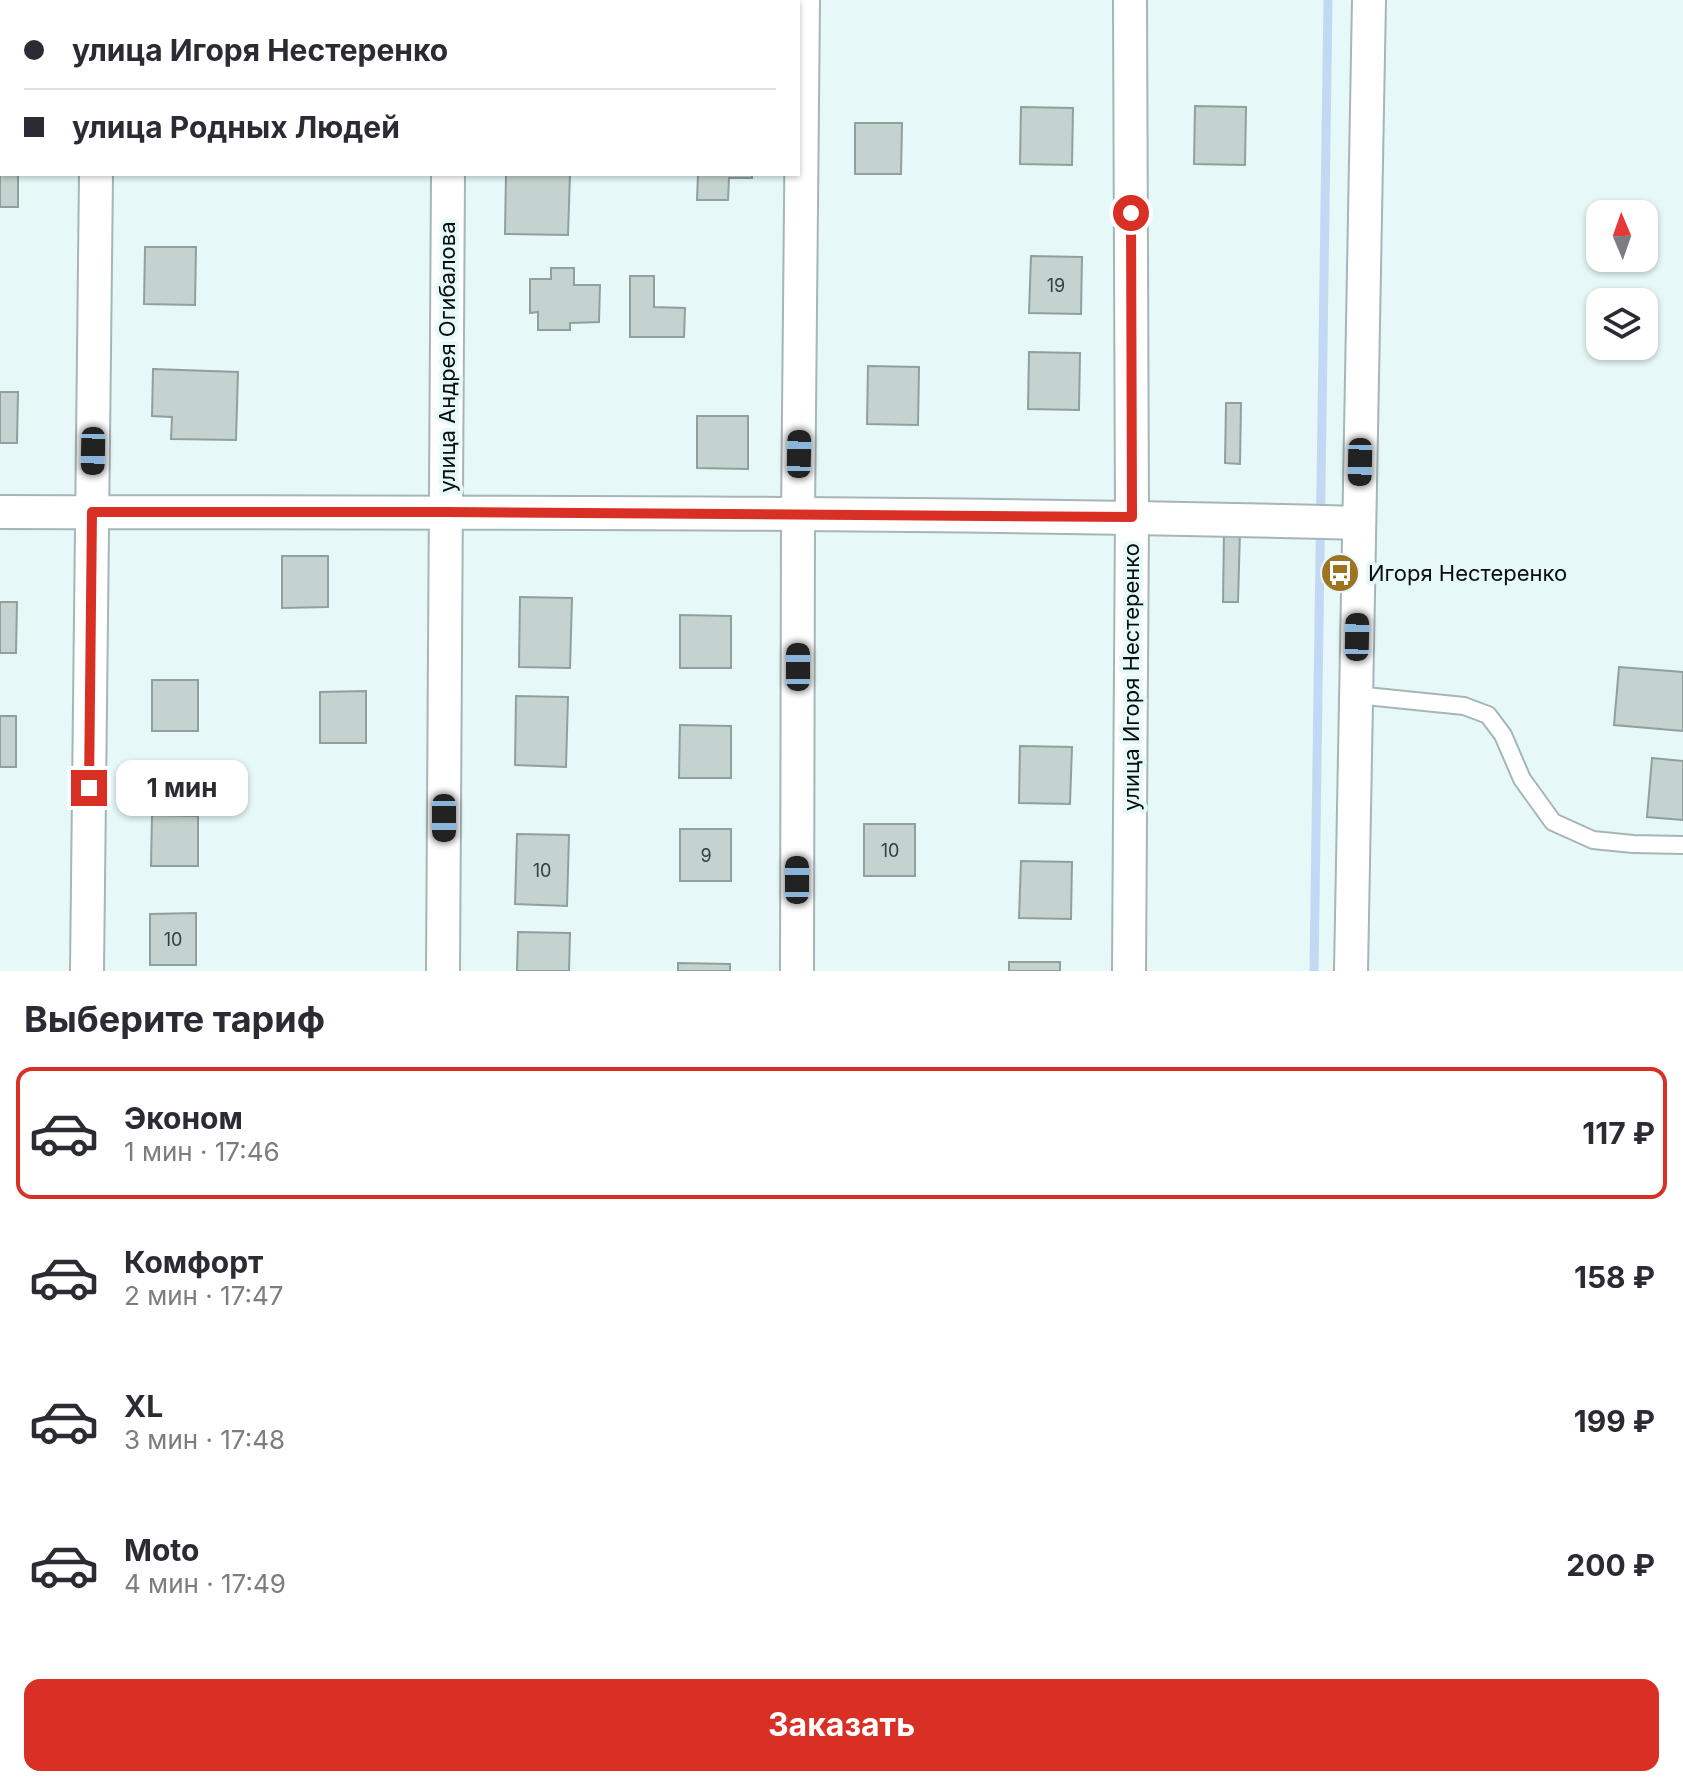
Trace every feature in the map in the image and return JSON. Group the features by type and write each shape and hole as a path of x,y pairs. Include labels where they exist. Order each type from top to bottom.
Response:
{"street":[{"path":"797,971 803,0"},
{"name":"улица Игоря Нестеренко","path":"1129,971 1132,517 1130,0"},
{"path":"1351,971 1369,0"},
{"path":"87,971 96,176"},
{"name":"улица Андрея Огибалова","path":"443,971 448,176"},
{"path":"0,512 1132,517 1359,523"}],"lane":[{"path":"1356,695 1464,706 1488,715 1503,735 1522,779 1553,822 1593,840 1683,845"}],"building":[{"path":"1195,106 1246,107 1245,165 1194,164"},
{"path":"1021,107 1073,108 1072,165 1020,164"},
{"path":"855,123 902,123 901,174 855,174"},
{"path":"0,176 18,176 18,207 0,207"},
{"path":"506,176 570,176 568,235 505,234"},
{"path":"698,176 752,176 729,178 728,200 697,200"},
{"path":"145,247 196,247 195,305 144,304"},
{"path":"1031,256 1082,257 1081,314 1029,313"},
{"path":"551,268 574,268 574,285 600,285 599,322 570,323 570,330 538,330 538,312 530,313 530,279 551,279"},
{"path":"630,276 654,276 654,307 685,308 684,337 630,337"},
{"path":"1029,352 1080,353 1079,410 1028,409"},
{"path":"868,366 919,367 918,425 867,424"},
{"path":"153,369 238,372 236,440 171,439 172,417 152,416"},
{"path":"0,392 18,392 17,443 0,443"},
{"path":"1226,403 1241,403 1240,464 1225,463"},
{"path":"697,416 748,416 748,469 697,468"},
{"path":"1224,531 1240,531 1238,602 1223,602"},
{"path":"282,556 328,556 328,607 282,608"},
{"path":"520,597 572,598 570,668 519,667"},
{"path":"0,602 17,602 16,653 0,653"},
{"path":"680,615 731,616 731,668 680,668"},
{"path":"1619,667 1683,672 1683,731 1614,725"},
{"path":"152,680 198,680 198,731 152,731"},
{"path":"366,691 366,743 320,743 320,692"},
{"path":"516,696 568,697 566,767 515,765"},
{"path":"0,716 16,716 16,767 0,767"},
{"path":"680,725 731,726 731,778 679,778"},
{"path":"1020,746 1072,747 1070,804 1019,803"},
{"path":"1652,758 1683,761 1683,820 1647,817"},
{"path":"152,815 198,816 198,866 151,866"},
{"path":"864,824 915,824 915,876 864,876"},
{"path":"680,829 731,829 731,881 680,881"},
{"path":"517,834 569,835 567,906 515,904"},
{"path":"1021,861 1072,862 1071,919 1019,918"},
{"path":"196,913 196,965 150,965 150,914"},
{"path":"518,932 570,933 569,971 517,971"},
{"path":"1009,962 1060,962 1060,971 1009,971"},
{"path":"678,963 730,964 730,971 678,971"}],"waterway":[{"path":"1314,971 1328,0"}],"place":[{"name":"Игоря Нестеренко","path":"1340,573"}],"route":[{"path":"89,788 92,512 1132,517 1131,213"}]}
